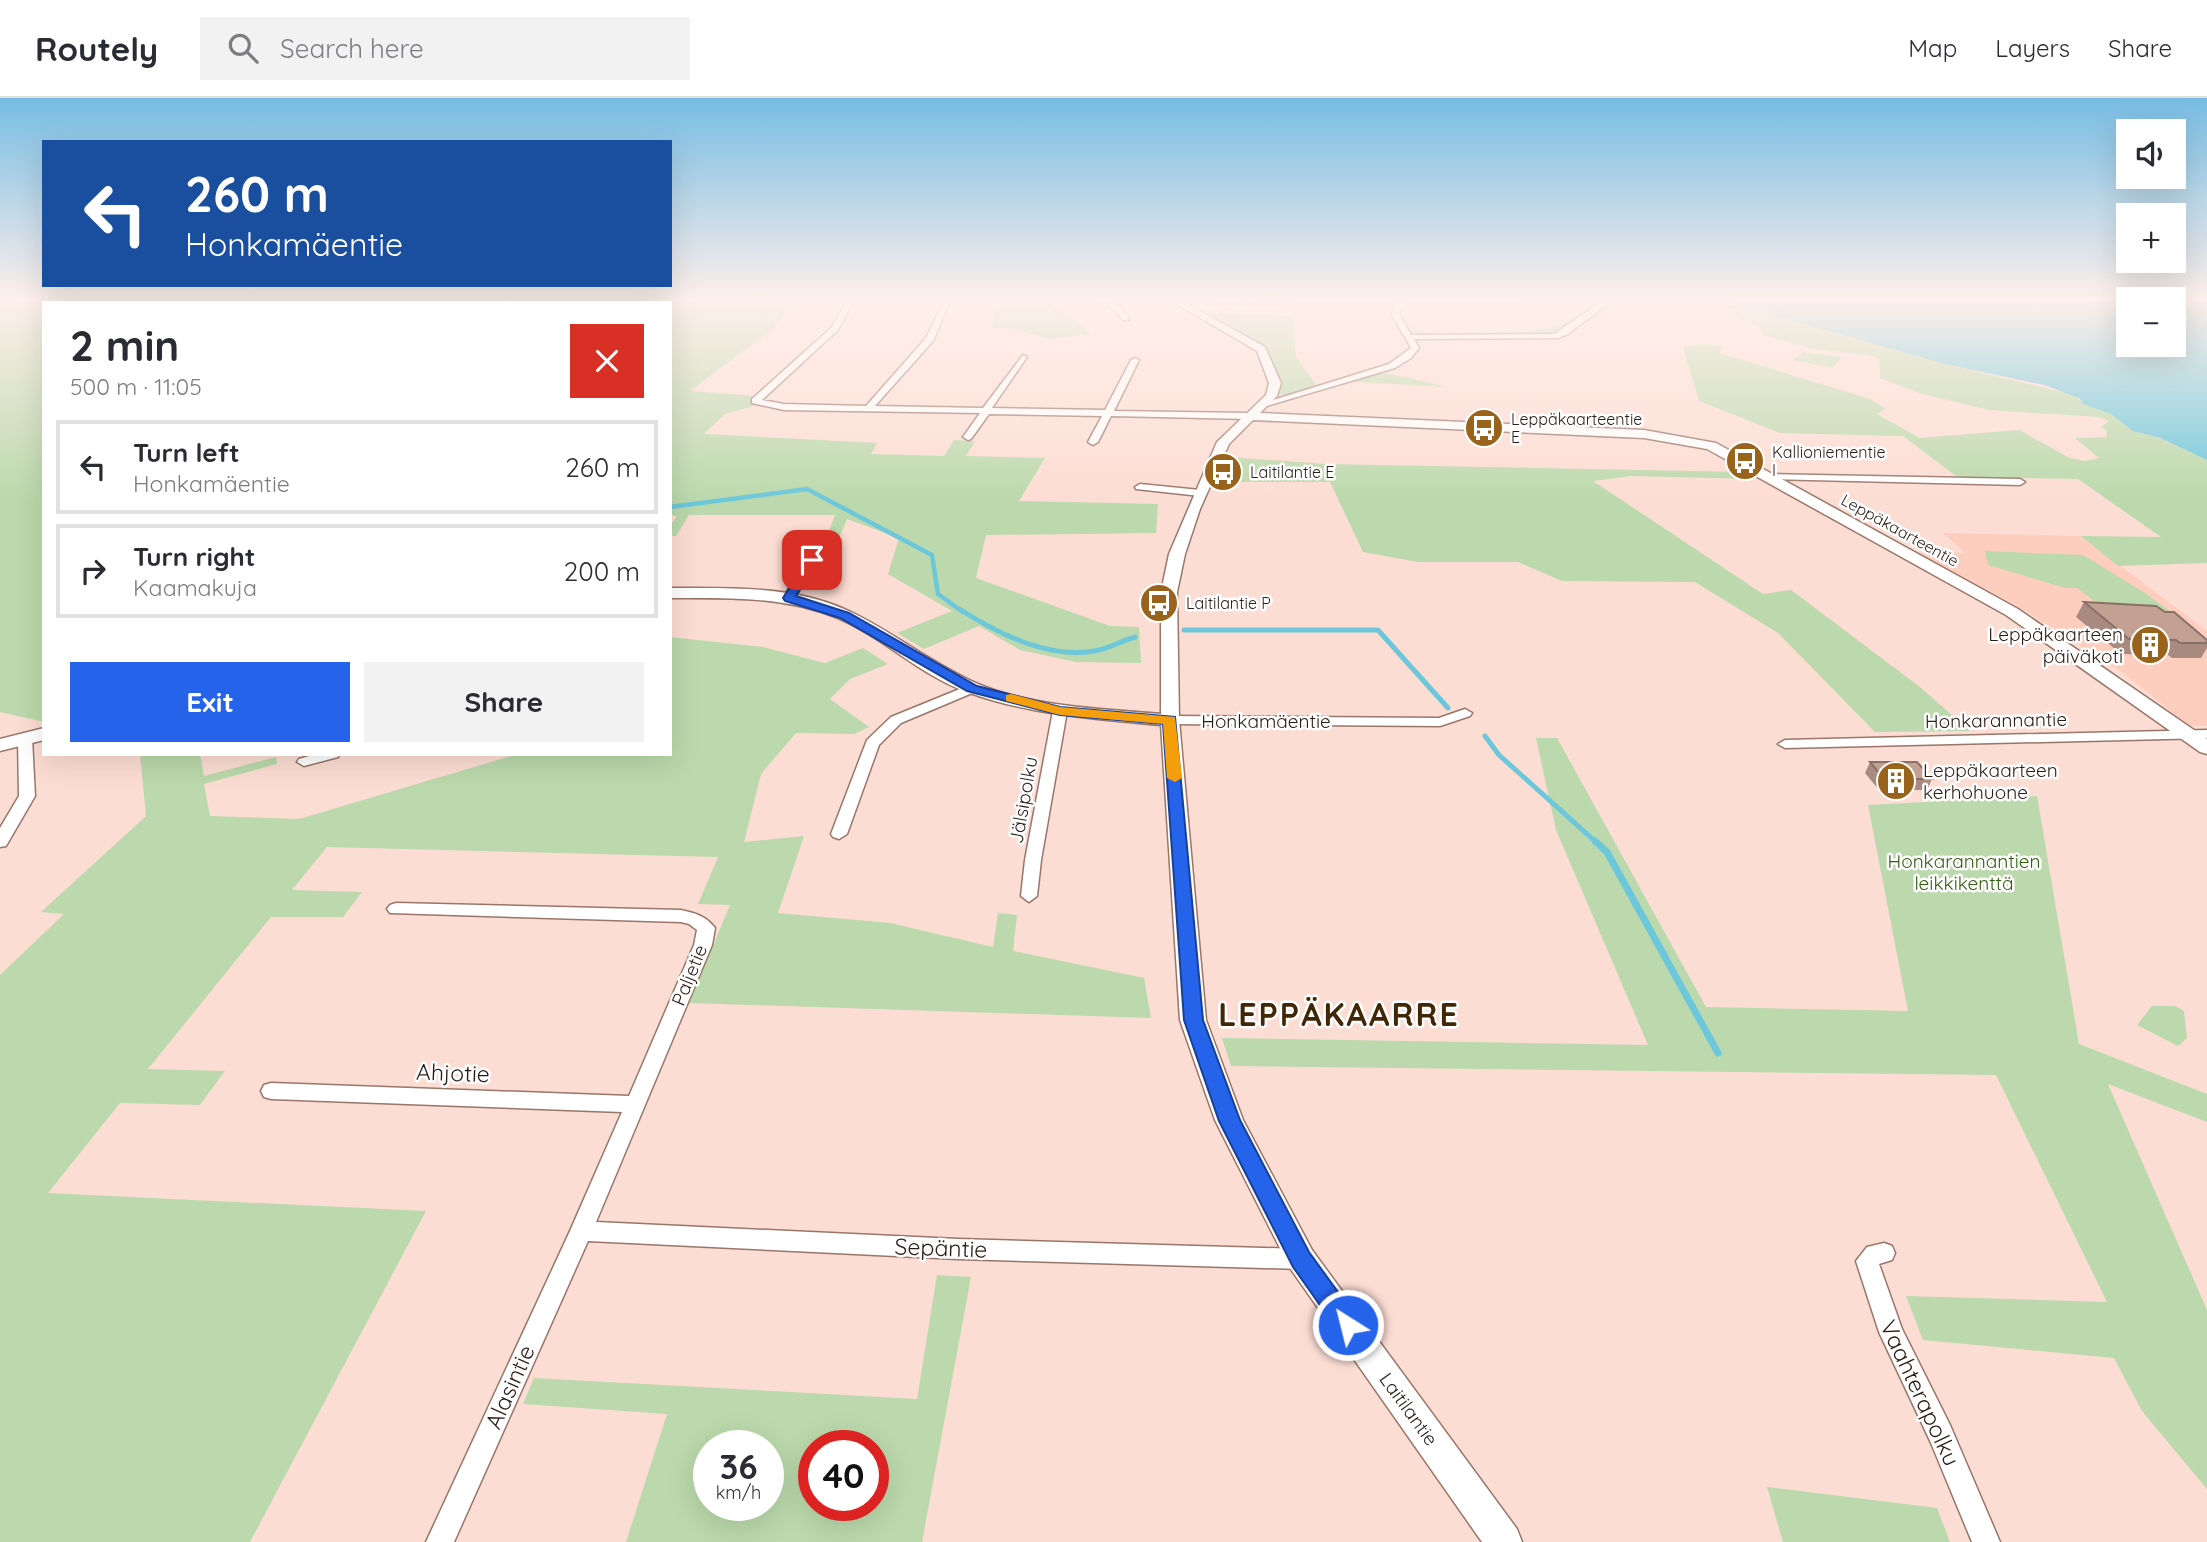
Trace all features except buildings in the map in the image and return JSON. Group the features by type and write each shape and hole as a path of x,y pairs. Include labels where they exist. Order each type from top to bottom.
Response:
{"street":[{"path":"793,366 755,401 784,407 1250,416"},
{"path":"868,409 906,366"},
{"path":"968,438 1016,366"},
{"path":"1093,442 1132,366"},
{"path":"1263,406 1275,383 1271,366"},
{"path":"1263,406 1391,366"},
{"name":"Laitilantie","path":"1263,406 1223,442 1177,554 1168,592 1170,720 1193,1020 1229,1121 1301,1259 1504,1542"},
{"name":"Leppäkaarteentie","path":"1250,416 1450,424 1680,438 1711,446 2012,612 2207,748"},
{"path":"1768,477 2020,482"},
{"path":"1140,487 1200,493"},
{"path":"789,598 823,541"},
{"name":"Honkamäentie","path":"672,593 742,593 789,598 845,615 972,688 1060,711 1170,720 1440,722 1465,713"},
{"path":"839,834 872,743 896,720 972,688"},
{"name":"Jälsipolku","path":"1029,896 1060,711"},
{"name":"Honkarannantie","path":"1785,744 2207,734"},
{"path":"0,745 34,736 27,796 0,842"},
{"path":"304,762 326,756"},
{"name":"Paljetie","path":"396,909 681,916 695,919 706,928 703,945 581,1231"},
{"name":"Ahjotie","path":"271,1091 634,1104"},
{"name":"Sepäntie","path":"581,1231 958,1249 1301,1259"},
{"name":"Alasintie","path":"440,1542 581,1231"},
{"name":"Vaahterapolku","path":"1884,1253 1875,1254 1867,1261 1877,1296 1895,1346 1924,1400 1986,1542"}],"shaded area":[{"path":"1943,533 2081,536 2207,631 2207,726 2189,726 2123,673 2016,605 1916,553 1965,553"}],"green space":[{"path":"0,366 42,366 42,722 0,712"},
{"path":"672,366 723,366 690,391 757,396 760,404 725,414 704,434 877,443 871,454 944,456 954,440 975,441 966,456 1045,458 1019,501 1158,504 1156,533 986,535 976,578 1110,626 1139,627 1141,663 1076,662 1020,650 979,626 924,649 897,633 952,611 888,574 899,538 847,519 840,536 827,536 835,515 689,515 676,536 672,536 672,523 677,516 672,515"},
{"path":"1274,366 1303,366 1317,386 1288,397 1279,394 1283,383"},
{"path":"1689,366 1763,366 1870,399 1886,409 1877,414 1920,438 2019,430 2070,458 2085,461 2099,458 2075,438 2106,437 2107,431 2101,427 2109,421 2098,417 1989,410 1922,394 1880,378 1879,366 1955,366 2075,395 2083,404 2111,414 2133,431 2159,438 2207,460 2207,563 2118,566 2081,536 2161,537 2078,479 1957,477 1903,436 1780,433 1699,401"},
{"path":"1370,373 1392,374 1446,387 1340,381"},
{"path":"1227,457 1325,464 1743,472 1754,479 1631,476 1593,481 1763,594 1791,590 1920,687 1970,731 1875,732 1778,633 1695,582 1562,581 1518,562 1418,562 1363,552 1330,482 1217,482"},
{"path":"1985,551 2083,555 2172,613 2109,612 2077,588 2065,588 1988,565"},
{"path":"672,637 763,647 825,663 863,648 888,664 850,679 830,699 869,727 854,734 796,733 761,774 744,842 804,836 778,913 890,923 993,947 998,913 1017,915 1013,951 1144,978 1151,1018 689,1003 730,905 698,904 718,857 327,847 292,890 362,892 343,917 271,917 148,1069 225,1071 200,1105 120,1103 48,1193 426,1211 250,1542 0,1542 0,975 64,914 41,912 146,816 140,756 200,756 204,776 276,757 277,764 204,784 210,816 299,819 511,756 672,756"},
{"name":"Honkarannantien leikkikenttä","path":"1536,738 1557,738 1706,1007 1908,1011 1868,805 2037,796 2079,1044 2207,1094 2207,1122 2108,1084 2207,1310 2207,1489 2142,1411 2114,1358 1923,1340 1906,1296 2107,1302 1996,1075 1231,1066 1222,1038 1648,1045 1556,830"},
{"path":"2152,1006 2175,1006 2184,1011 2187,1038 2178,1046 2137,1025"},
{"path":"937,1275 971,1277 922,1542 626,1542 667,1414 523,1404 534,1378 917,1399"},
{"path":"1767,1487 1937,1508 1950,1542 1783,1542"}],"water":[{"path":"1956,366 2207,366 2207,460 2160,438 2133,431 2111,414 2083,404 2079,398 2044,385"}],"waterway":[{"path":"672,507 807,489 932,555 938,594 963,612"},
{"path":"961,610 1007,635 1042,648 1059,651 1094,651 1135,637"},
{"path":"1184,630 1378,630 1448,708"},
{"path":"1485,736 1499,755 1597,843"},
{"path":"1595,841 1607,852 1718,1053"}],"slow traffic":[{"path":"1011,698 1060,711 1170,720 1175,778"}],"place":[{"name":"Leppäkaarteentie E","path":"1484,428"},
{"name":"Kallioniementie I","path":"1745,461"},
{"name":"Laitilantie E","path":"1223,472"},
{"name":"Laitilantie P","path":"1159,603"},
{"name":"Leppäkaarteen päiväkoti","path":"2150,645"},
{"name":"Leppäkaarteen kerhohuone","path":"1896,781"}],"district":[{"name":"LEPPÄKAARRE","path":"1339,1015"}],"route":[{"path":"812,560 789,598 845,615 972,688 1060,711 1170,720 1193,1020 1229,1121 1301,1259 1348,1325"}]}
